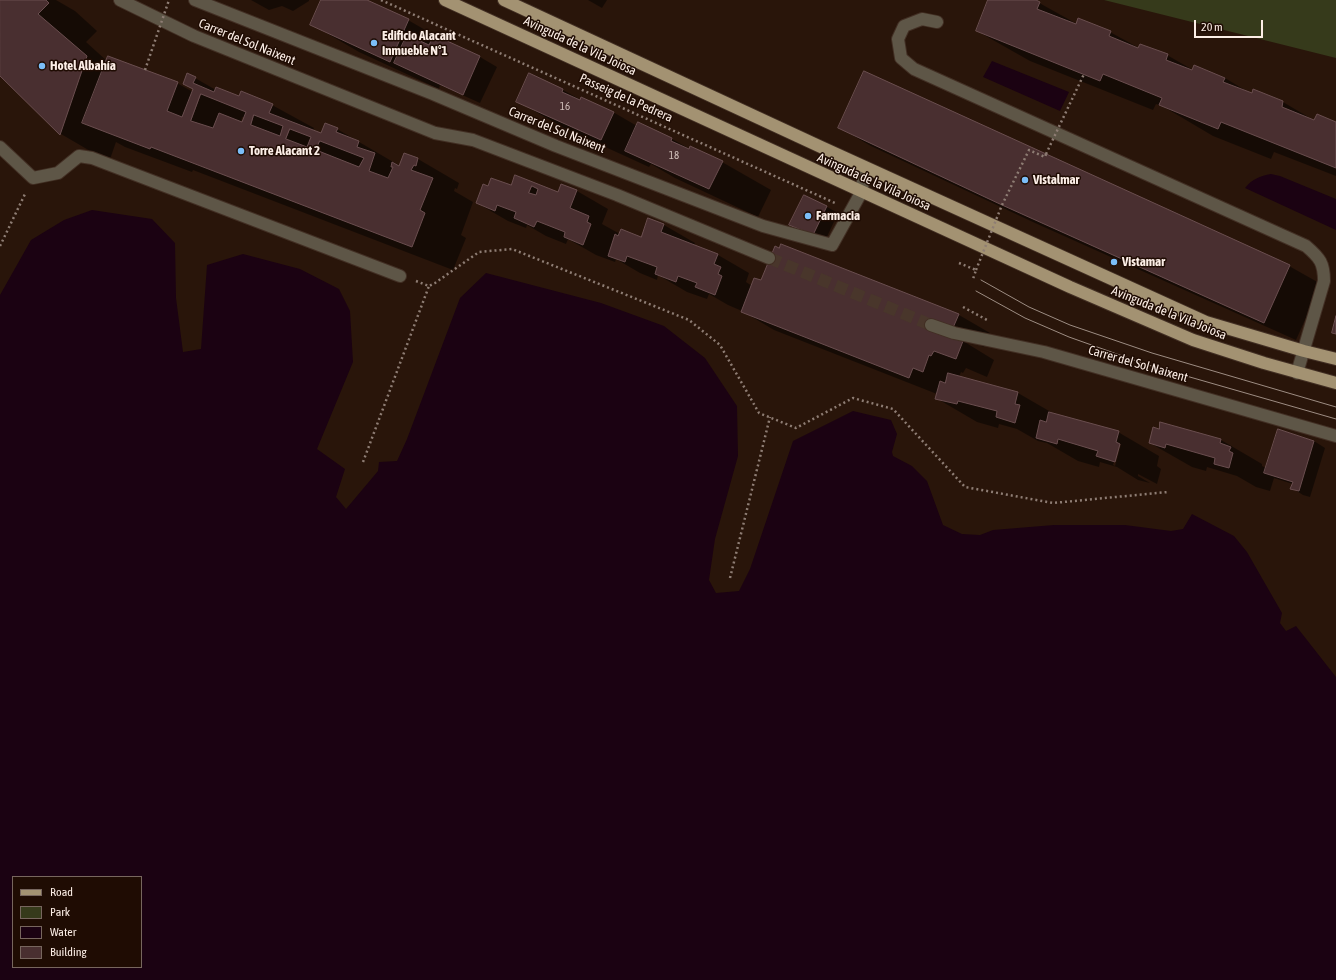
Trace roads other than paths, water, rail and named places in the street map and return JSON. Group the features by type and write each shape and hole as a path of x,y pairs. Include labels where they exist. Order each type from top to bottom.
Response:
{"main road":[{"name":"Avinguda de la Vila Joiosa","path":"446,0 1070,287 1194,340 1297,373 1336,383"},
{"name":"Avinguda de la Vila Joiosa","path":"504,0 864,167 1206,322 1304,351 1336,358"}],"street":[{"name":"Carrer del Sol Naixent","path":"120,0 194,36 414,125 435,133 473,140 618,195 769,258"},
{"name":"Carrer del Sol Naixent","path":"195,0 433,94 556,146 763,226 832,245 862,191 864,167"},
{"path":"937,22 922,19 904,26 898,39 902,58 914,69 1306,246 1316,254 1324,268 1324,282 1297,373"},
{"path":"0,147 33,178 58,174 79,156 92,158 400,276"},
{"name":"Carrer del Sol Naixent","path":"930,325 954,334 1044,352 1336,436"}],"water":[{"path":"992,61 1069,92 1060,111 983,77"},
{"path":"1271,174 1280,176 1336,199 1336,230 1245,188 1256,178"},
{"path":"92,210 152,219 175,243 176,298 183,352 201,349 207,265 243,254 300,269 339,289 350,311 353,362 317,449 345,469 336,497 346,509 378,471 379,462 397,461 407,439 460,298 486,273 601,303 664,326 705,358 737,406 738,456 715,539 709,580 716,593 739,591 750,569 793,441 853,411 891,420 897,434 892,452 893,456 912,466 927,481 943,525 962,534 980,535 993,530 1054,525 1125,525 1171,531 1183,529 1192,514 1234,536 1247,552 1282,613 1280,623 1286,631 1296,626 1336,677 1336,980 0,980 0,295 31,240 64,220"}],"tunnel":[{"path":"769,258 931,325"}],"tram line":[{"path":"981,280 1029,307 1070,325 1152,353 1336,407"},
{"path":"976,291 1025,318 1069,337 1148,365 1336,419"}],"place":[{"name":"Edificio Alacant Inmueble N°1","path":"374,43"},
{"name":"Hotel Albahía","path":"42,66"},
{"name":"Torre Alacant 2","path":"241,151"},
{"name":"Vistalmar","path":"1025,180"},
{"name":"Farmacia","path":"808,216"},
{"name":"Vistamar","path":"1114,262"}]}
